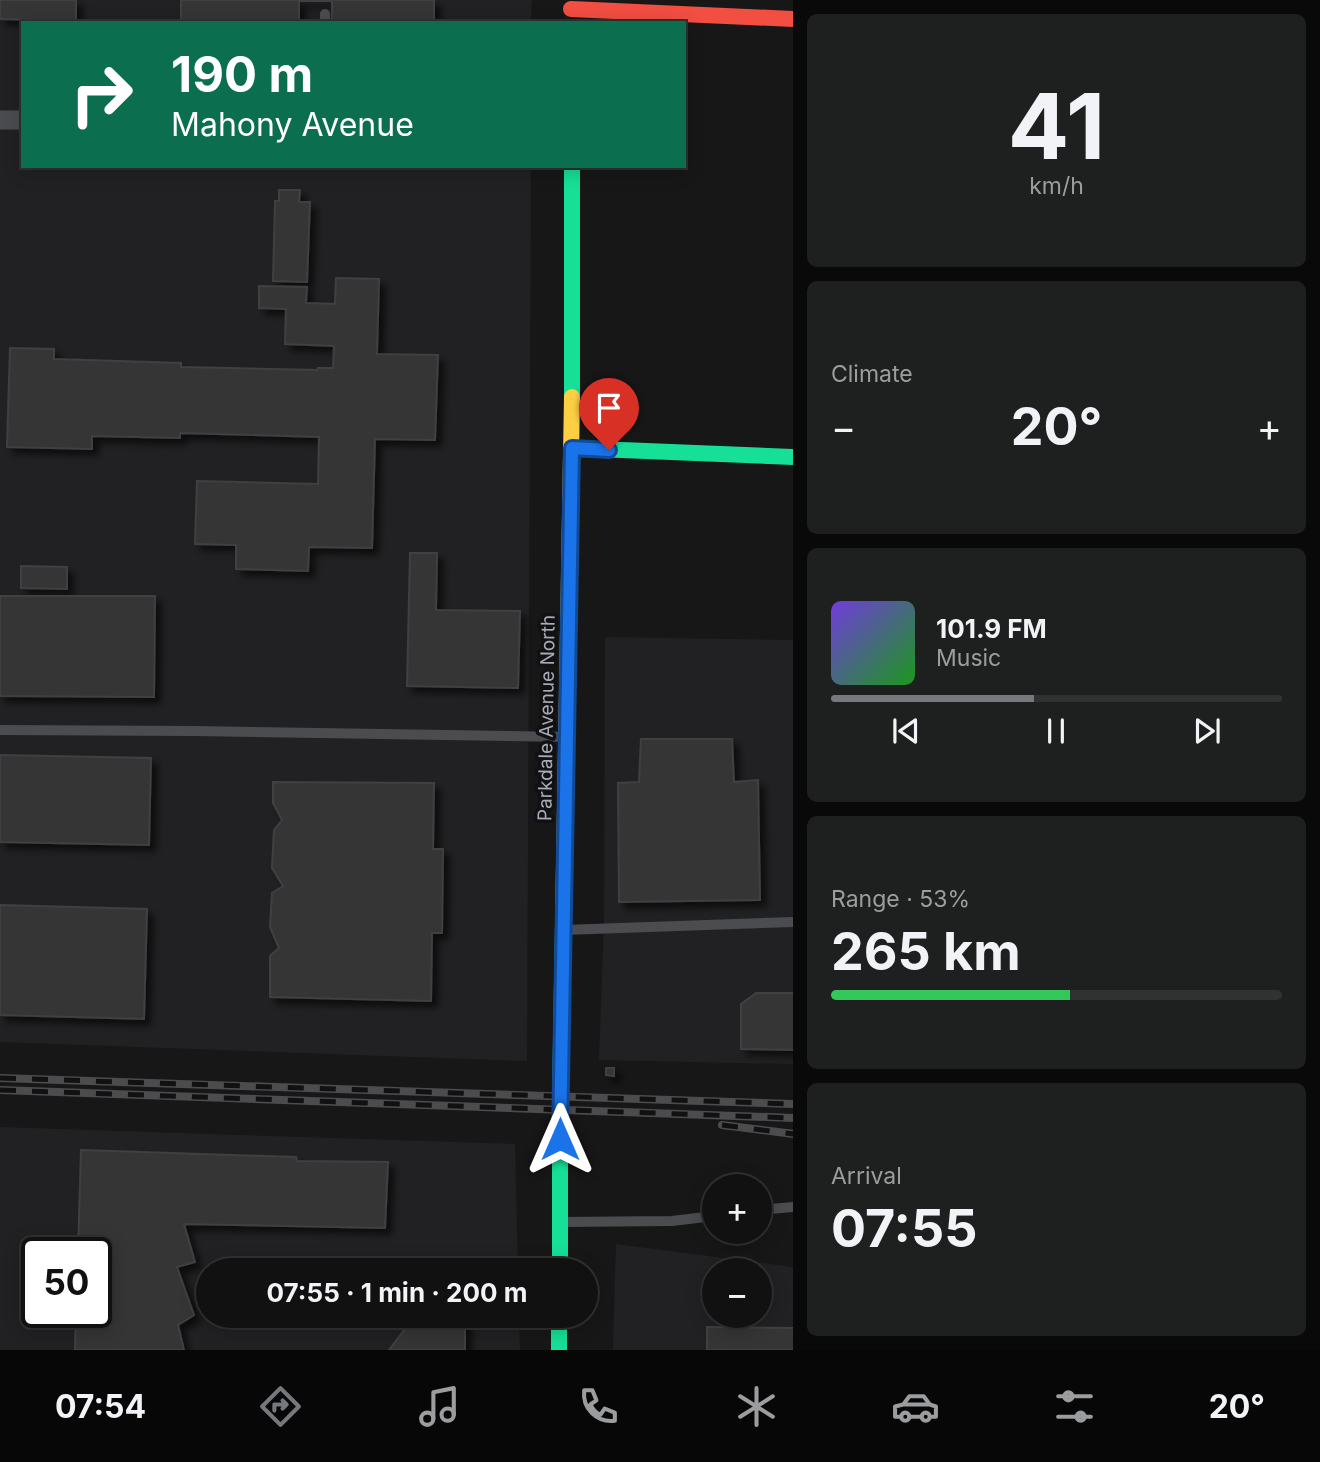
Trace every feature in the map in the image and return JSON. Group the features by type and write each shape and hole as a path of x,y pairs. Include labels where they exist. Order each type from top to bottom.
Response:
{"main road":[{"path":"571,8 793,19"},
{"name":"Parkdale Avenue North","path":"560,1258 560,1096 572,448 572,168"},
{"path":"572,448 793,457"},
{"path":"559,1328 559,1350"}],"street":[{"path":"0,120 21,120"}],"lane":[{"path":"0,730 567,737"},
{"path":"563,930 793,922"},
{"path":"772,1209 793,1207"},
{"path":"560,1223 673,1221 702,1217"}],"shaded area":[{"path":"0,0 532,0 531,21 21,21 21,168 531,168 527,1061 0,1042"},
{"path":"605,637 793,640 793,1064 599,1060 604,919"},
{"path":"0,1127 515,1144 518,1258 196,1258 196,1328 519,1328 520,1350 0,1350"},
{"path":"616,1244 724,1258 702,1258 702,1328 772,1328 772,1264 793,1267 793,1350 613,1350"}],"building":[{"path":"0,0 76,0 76,21 0,19"},
{"path":"181,0 434,0 434,21 332,21 332,1 299,1 299,21 181,21"},
{"path":"279,190 300,190 299,202 310,202 307,282 273,281 275,201 279,201"},
{"path":"336,278 379,279 377,354 438,355 435,440 375,439 372,548 309,547 308,571 236,569 236,545 195,544 197,481 318,484 319,437 180,433 180,438 92,436 92,449 7,447 10,348 54,349 54,359 181,363 181,367 317,370 333,368 334,346 285,344 286,309 259,308 259,286 307,287 306,303 335,304"},
{"path":"410,553 437,553 436,610 520,611 518,688 407,686"},
{"path":"21,566 67,567 67,589 21,588"},
{"path":"0,596 155,596 154,697 0,696"},
{"path":"641,739 732,739 734,782 758,780 760,900 619,902 618,783 639,782"},
{"path":"0,755 151,758 149,845 0,842"},
{"path":"273,782 434,783 433,849 443,849 442,933 432,933 431,1001 270,997 270,956 279,948 270,927 272,893 283,886 272,868 274,830 282,820 273,803"},
{"path":"0,905 147,909 144,1019 0,1015"},
{"path":"756,993 793,993 793,1050 741,1049 741,1004"},
{"path":"606,1068 614,1068 614,1076 606,1075"},
{"path":"81,1150 296,1157 297,1161 388,1162 385,1228 184,1224 195,1262 177,1267 194,1315 178,1325 184,1350 75,1350 76,1328 112,1328 112,1237 78,1237"},
{"path":"406,1328 465,1328 465,1350 389,1350"},
{"path":"707,1328 793,1328 793,1350 707,1350"}],"railway":[{"path":"0,1078 793,1104"},
{"path":"0,1090 793,1118"},
{"path":"722,1125 793,1134"}],"traffic: fast":[{"path":"572,168 572,397"},
{"path":"572,448 793,457"},
{"path":"560,1258 563,924"},
{"path":"559,1328 559,1350"}],"traffic: slow":[{"path":"563,924 572,397"}],"traffic: jam":[{"path":"571,9 793,19"}],"route":[{"path":"560,1139 572,448 609,450"}]}
